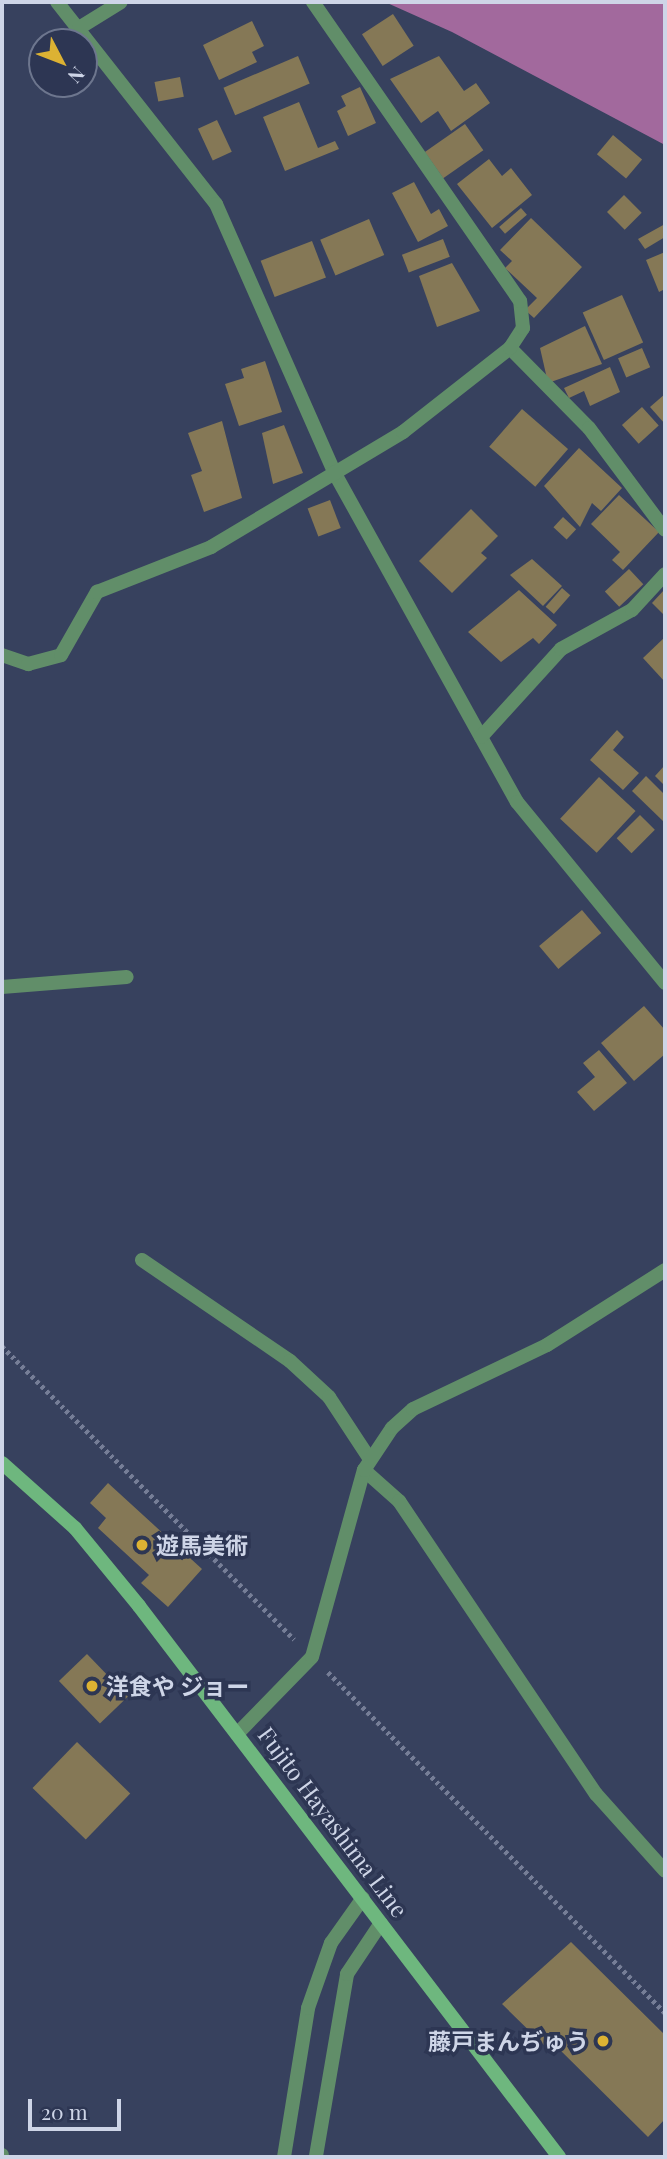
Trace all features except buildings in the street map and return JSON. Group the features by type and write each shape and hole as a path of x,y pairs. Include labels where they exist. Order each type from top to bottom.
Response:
{"main road":[{"name":"Fujito Hayashima Line","path":"2,1463 75,1528 237,1734 559,2157"}],"street":[{"path":"57,2 79,28 121,2"},
{"path":"2,655 46,664 72,640 97,592 211,547 402,432 510,348 523,328 520,302 313,2"},
{"path":"98,52 216,204 334,472 517,802 665,983"},
{"path":"510,348 589,428 665,530"},
{"path":"481,737 561,649 632,610 665,574"},
{"path":"2,987 127,977"},
{"path":"142,1260 290,1361 329,1397 367,1464 399,1501 596,1794 665,1871"},
{"path":"237,1734 312,1657 367,1464 413,1409 547,1345 665,1270"},
{"path":"284,2157 308,2008 331,1943 362,1898"},
{"path":"316,2156 347,1974 381,1923"}],"path":[{"path":"2,1346 665,2012"}],"shaded area":[{"path":"385,2 665,2 665,145 452,32"}],"place":[{"name":"遊馬美術","path":"142,1545"},
{"name":"洋食や ジョー","path":"92,1686"},
{"name":"藤戸まんぢゅう","path":"603,2041"}]}
